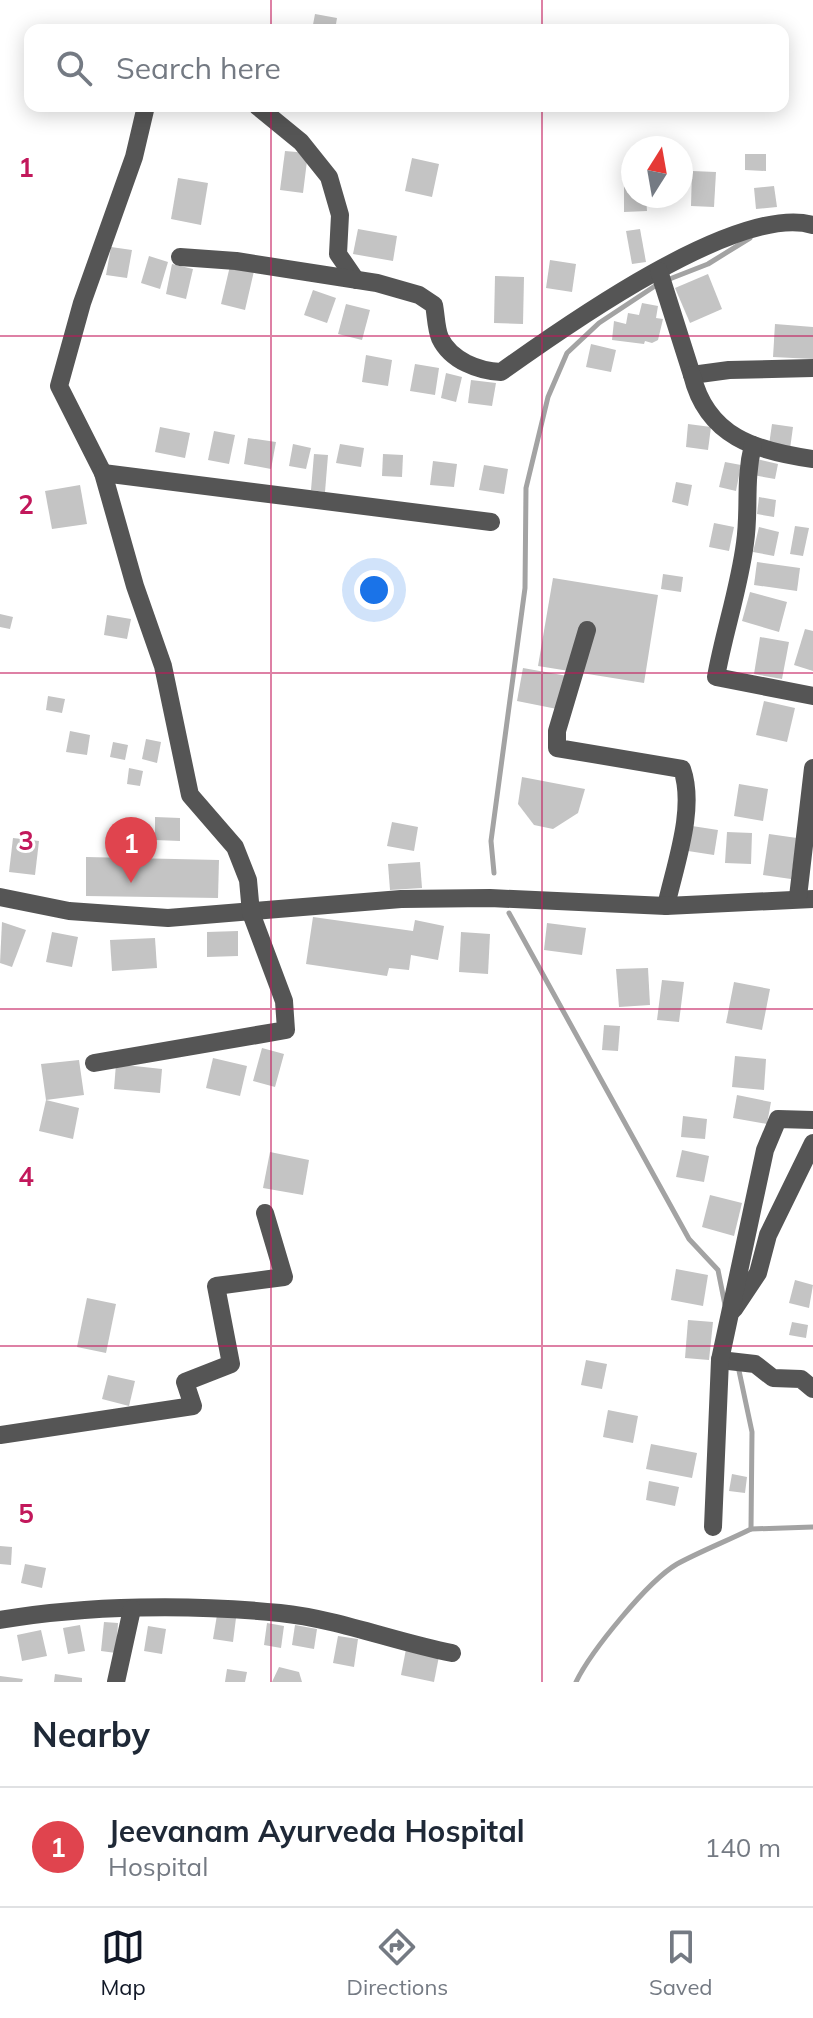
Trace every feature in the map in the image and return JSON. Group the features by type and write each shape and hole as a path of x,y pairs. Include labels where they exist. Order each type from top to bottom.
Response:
{"street":[{"path":"94,1063 286,1030 284,1001 251,913 248,880 235,847 190,795 163,666 135,586 103,473 59,386 82,303 134,157 145,112"},
{"path":"264,112 310,150 329,177 340,215 338,254 356,280"},
{"path":"180,257 236,261 356,280 419,295 434,305 440,339 463,362 483,371 501,372 662,280 727,237 795,220 813,225"},
{"path":"662,280 698,398 711,420 753,445 780,454 813,459"},
{"path":"692,375 729,370 813,368"},
{"path":"753,445 746,474 747,530 742,568 716,677 813,696"},
{"path":"103,473 491,522"},
{"path":"587,630 557,731 557,748 682,769 687,783 683,825 666,906"},
{"path":"0,897 69,911 168,918 251,913 344,902 490,898 666,906 805,898 813,768"},
{"path":"713,1527 720,1360 765,1150 778,1119 813,1120"},
{"path":"728,1319 758,1273 768,1235 813,1143"},
{"path":"0,1435 193,1406 185,1382 231,1364 216,1286 284,1277 265,1213"},
{"path":"720,1360 755,1364 773,1378 801,1379 813,1389"},
{"path":"116,1682 132,1609"},
{"path":"0,1620 51,1611 132,1609 282,1613 452,1653"}],"building":[{"path":"315,14 337,18 336,24 313,24"},
{"path":"285,151 308,153 303,193 280,190"},
{"path":"745,154 766,154 766,171 745,170"},
{"path":"412,158 439,164 432,197 405,191"},
{"path":"693,171 716,172 714,207 693,206"},
{"path":"178,178 208,183 201,225 171,219"},
{"path":"774,186 777,207 756,209 754,188"},
{"path":"624,208 647,208 647,211 624,212"},
{"path":"358,229 397,236 393,261 353,254"},
{"path":"640,229 646,262 632,264 626,231"},
{"path":"111,247 132,250 127,278 106,275"},
{"path":"149,256 168,262 160,289 141,283"},
{"path":"550,260 576,264 572,292 546,288"},
{"path":"172,264 193,269 186,299 166,294"},
{"path":"230,266 254,271 245,310 221,304"},
{"path":"708,274 722,309 690,323 675,288"},
{"path":"495,276 524,277 523,324 494,323"},
{"path":"313,290 336,298 327,323 304,315"},
{"path":"642,303 658,306 656,318 663,319 658,340 652,343 645,341 644,344 612,340 614,321 626,324 628,313 639,315"},
{"path":"346,304 370,310 362,340 338,334"},
{"path":"775,324 813,327 813,359 773,357"},
{"path":"591,344 616,350 611,372 586,367"},
{"path":"366,355 392,360 388,386 362,382"},
{"path":"415,364 439,368 435,395 410,391"},
{"path":"446,373 462,377 456,402 441,398"},
{"path":"471,380 496,383 492,406 468,403"},
{"path":"688,424 711,427 708,450 686,447"},
{"path":"772,424 793,427 790,449 769,445"},
{"path":"160,427 190,433 185,458 155,452"},
{"path":"214,431 235,435 229,464 208,460"},
{"path":"248,438 276,442 271,469 244,464"},
{"path":"293,444 311,448 306,469 289,466"},
{"path":"340,444 364,448 361,467 336,463"},
{"path":"314,454 328,455 325,492 311,490"},
{"path":"383,454 403,455 402,477 382,476"},
{"path":"757,459 778,464 775,479 753,475"},
{"path":"433,461 457,464 454,487 430,485"},
{"path":"725,462 741,465 736,491 719,487"},
{"path":"484,465 508,469 504,494 479,490"},
{"path":"676,482 692,485 688,506 672,502"},
{"path":"80,485 87,524 52,529 45,491"},
{"path":"759,497 776,500 774,517 757,514"},
{"path":"714,523 734,527 729,551 709,547"},
{"path":"795,526 809,528 803,556 790,554"},
{"path":"759,527 779,532 774,556 753,552"},
{"path":"757,562 800,568 797,591 754,585"},
{"path":"663,574 683,577 681,592 661,589"},
{"path":"553,578 658,595 644,683 538,666"},
{"path":"750,592 787,602 779,632 742,621"},
{"path":"0,614 13,617 10,629 0,627"},
{"path":"107,615 131,619 127,639 104,635"},
{"path":"805,629 813,631 813,671 794,665"},
{"path":"760,637 789,642 782,679 754,674"},
{"path":"523,668 573,677 567,711 517,701"},
{"path":"48,696 65,699 62,713 46,710"},
{"path":"764,701 795,708 787,742 756,735"},
{"path":"70,731 90,735 87,755 66,752"},
{"path":"146,739 161,742 157,763 142,759"},
{"path":"113,742 128,745 125,760 110,757"},
{"path":"129,768 143,771 140,786 127,784"},
{"path":"522,777 585,789 578,813 553,829 534,825 518,804"},
{"path":"739,784 768,789 763,821 734,816"},
{"path":"155,817 180,818 180,841 155,840"},
{"path":"392,822 418,827 414,851 387,846"},
{"path":"692,826 718,830 714,855 688,851"},
{"path":"727,832 752,833 751,864 725,863"},
{"path":"769,834 797,838 791,879 763,875"},
{"path":"13,838 39,841 35,875 9,872"},
{"path":"86,857 219,860 218,898 86,896"},
{"path":"420,862 422,888 390,890 388,864"},
{"path":"313,917 413,931 415,920 444,926 438,960 411,955 409,970 389,968 387,976 306,964"},
{"path":"2,922 26,930 12,967 0,963"},
{"path":"547,923 586,928 582,955 544,950"},
{"path":"238,931 238,956 207,957 207,932"},
{"path":"52,932 78,937 72,967 46,962"},
{"path":"461,932 490,934 488,974 459,972"},
{"path":"155,938 157,968 112,971 110,940"},
{"path":"648,968 650,1005 619,1007 616,969"},
{"path":"662,980 684,982 679,1022 657,1020"},
{"path":"734,982 770,989 762,1030 726,1023"},
{"path":"604,1025 620,1026 618,1051 602,1050"},
{"path":"262,1048 284,1054 275,1087 253,1081"},
{"path":"735,1056 766,1059 764,1090 732,1087"},
{"path":"213,1058 247,1066 240,1096 206,1088"},
{"path":"79,1060 84,1095 46,1100 41,1064"},
{"path":"116,1064 162,1069 160,1093 114,1089"},
{"path":"737,1095 771,1102 767,1124 733,1118"},
{"path":"46,1100 79,1108 73,1139 39,1131"},
{"path":"683,1116 707,1119 705,1139 681,1137"},
{"path":"682,1150 709,1156 704,1182 676,1177"},
{"path":"270,1152 309,1160 303,1195 263,1188"},
{"path":"710,1195 742,1203 734,1236 702,1227"},
{"path":"676,1269 708,1275 703,1306 671,1300"},
{"path":"795,1280 813,1285 809,1308 789,1303"},
{"path":"87,1298 116,1304 106,1353 77,1347"},
{"path":"688,1320 713,1322 709,1360 685,1358"},
{"path":"792,1322 808,1325 806,1338 789,1335"},
{"path":"586,1360 607,1364 602,1389 581,1385"},
{"path":"108,1375 135,1381 129,1406 102,1399"},
{"path":"608,1410 638,1416 633,1443 603,1437"},
{"path":"651,1444 697,1453 692,1478 646,1469"},
{"path":"732,1474 747,1477 745,1493 729,1491"},
{"path":"649,1481 679,1487 675,1506 646,1500"},
{"path":"0,1546 12,1547 11,1565 0,1564"},
{"path":"25,1564 46,1568 42,1588 21,1583"},
{"path":"217,1615 236,1618 233,1642 213,1639"},
{"path":"104,1622 118,1623 116,1653 101,1651"},
{"path":"267,1623 284,1626 281,1648 264,1645"},
{"path":"80,1625 85,1651 68,1654 63,1628"},
{"path":"295,1625 317,1629 314,1649 292,1645"},
{"path":"148,1626 166,1629 162,1654 144,1651"},
{"path":"41,1630 47,1656 22,1661 17,1635"},
{"path":"338,1636 358,1639 354,1667 333,1663"},
{"path":"407,1644 440,1651 434,1682 401,1675"},
{"path":"279,1667 299,1672 302,1682 272,1682"},
{"path":"227,1669 247,1672 245,1682 225,1682"},
{"path":"55,1674 82,1678 82,1682 54,1682"},
{"path":"0,1676 23,1679 22,1682 0,1682"}],"waterway":[{"path":"667,280 708,264 750,238"},
{"path":"494,873 491,841 525,588 526,488 548,397 567,353 599,323 658,284"},
{"path":"509,913 689,1239 718,1270 725,1305"},
{"path":"576,1682 621,1618 651,1585 677,1564 751,1529 752,1432 738,1366"},
{"path":"751,1529 813,1527"}],"place":[{"name":"Jeevanam Ayurveda Hospital","path":"131,883"}]}
